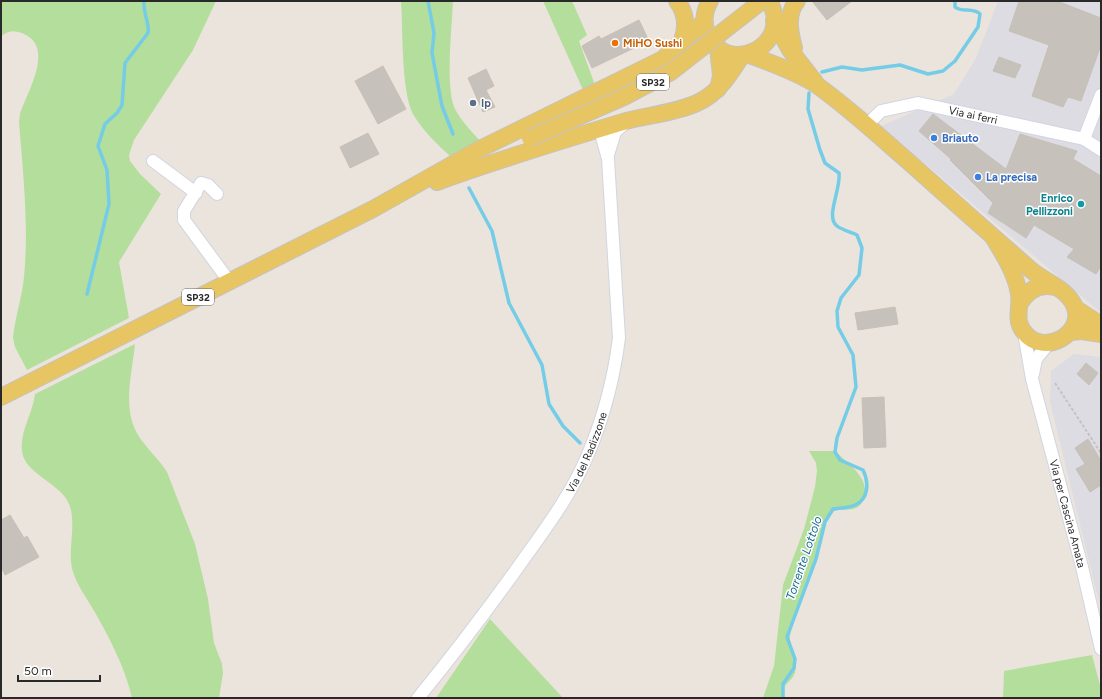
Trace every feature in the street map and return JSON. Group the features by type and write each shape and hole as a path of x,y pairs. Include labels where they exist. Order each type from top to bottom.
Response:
{"main road":[{"path":"677,1 682,9 686,24 682,41"},
{"path":"686,1 706,13"},
{"name":"SP32","path":"1,397 395,198 458,168 624,97 671,72 762,1"},
{"path":"395,198 502,158 627,121 697,104 718,89 744,55 764,45 772,33 773,13 784,1"},
{"path":"797,1 791,8 790,35 797,60"},
{"path":"395,198 478,150 662,59 682,41 706,13"},
{"path":"706,13 708,36 718,47 728,53 744,55 770,62 817,85 867,125 1043,280 1068,296 1075,308 1101,326"},
{"path":"773,13 797,60 817,85"},
{"path":"718,47 721,66 718,89"},
{"path":"994,237 1011,270 1019,294 1020,303 1018,319 1024,333 1039,342 1049,343 1058,341 1070,332 1074,324 1075,308"},
{"path":"1020,303 1025,295 1035,288 1048,285 1055,287"},
{"path":"1070,332 1082,330 1101,334"}],"street":[{"path":"1084,139 1101,95"},
{"name":"Via ai ferri","path":"867,125 881,111 918,103 1084,139 1101,150"},
{"path":"608,159 615,132 627,121"},
{"path":"600,130 608,159"},
{"name":"Via del Radizzone","path":"418,698 470,635 536,543 572,487 589,453 603,415 616,364 619,338 608,159"},
{"path":"153,160 196,192"},
{"path":"217,194 208,185 202,183 184,211 184,220 229,282"},
{"name":"Via per Cascina Amata","path":"1024,333 1032,379 1082,567 1101,649"},
{"name":"Via per Cascina Amata","path":"1032,379 1036,359 1049,343"}],"path":[{"path":"1055,383 1101,453"}],"shaded area":[{"path":"998,1 1101,1 1101,313 881,126 954,94 976,58"},
{"path":"1074,354 1101,357 1101,610 1050,402 1051,371"}],"green space":[{"path":"1,1 216,1 193,50 134,140 129,155 130,161 140,174 161,194 119,262 129,318 27,370 15,347 13,338 23,285 26,238 25,200 19,122 20,114 33,83 38,60 37,49 33,41 24,34 12,31 1,36"},
{"path":"401,1 453,1 450,72 452,99 455,109 467,127 482,143 451,157 421,126 413,114 409,104 404,76"},
{"path":"543,1 572,1 587,35 579,41 596,88 584,92"},
{"path":"135,344 129,392 131,416 134,427 140,438 167,472 195,544 208,599 214,643 222,664 223,673 219,698 132,698 125,675 111,641 79,586 73,572 71,563 72,517 67,500 63,494 31,468 23,456 22,440 34,402 35,394"},
{"path":"809,451 835,451 863,480 865,492 863,501 855,509 834,511 827,518 821,544 791,632 790,641 796,663 794,676 785,686 783,698 763,698 774,666 783,585 804,529 815,487 817,471 816,463"},
{"path":"490,619 563,698 436,698"},
{"path":"1092,655 1101,689 1101,698 1003,698 1004,671"}],"building":[{"path":"812,1 852,1 827,20"},
{"path":"1019,1 1057,1 1101,18 1101,45 1081,101 1068,97 1063,107 1032,96 1049,45 1009,31"},
{"name":"MiHO Sushi","path":"639,20 649,41 592,68 582,46 599,36 601,39"},
{"path":"999,57 1021,65 1015,78 993,71"},
{"path":"383,66 406,109 378,124 355,81"},
{"path":"486,69 494,86 486,90 495,107 483,112 468,78"},
{"path":"933,114 1006,169 1020,134 1077,151 1073,159 1101,176 1101,266 1096,274 1067,257 1074,249 1034,225 1026,238 988,213 993,203 950,160 951,159 919,131"},
{"path":"368,133 379,154 350,168 340,147"},
{"path":"895,307 898,324 858,330 855,313"},
{"path":"1086,363 1098,373 1089,385 1077,374"},
{"path":"884,397 886,447 864,448 862,398"},
{"path":"1088,439 1101,461 1101,485 1090,492 1076,469 1085,464 1075,448"},
{"path":"10,515 24,538 27,536 39,557 5,575 1,567 1,520"}],"waterway":[{"path":"87,294 109,204 107,170 98,146 105,124 117,113 122,105 125,63 148,33 144,1"},
{"path":"428,1 434,33 432,53 442,106 453,134"},
{"name":"Torrente Lottolo","path":"822,72 842,67 862,70 900,65 928,74 943,71 955,61 978,27 980,14 974,11 958,9 955,7 955,1"},
{"name":"Torrente Lottolo","path":"783,698 783,684 794,668 795,659 787,637 816,559 825,522 833,509 850,507 860,502 863,499 867,485 863,470 840,460 835,452 837,438 856,387 853,355 838,327 837,311 841,298 859,275 862,248 857,235 844,230 837,226 834,222 833,210 838,187 839,173 825,163 820,150 808,109 809,93"},
{"path":"469,188 492,231 509,303 542,365 549,404 563,426 580,443"}],"place":[{"name":"MiHO Sushi","path":"615,43"},
{"name":"Ip","path":"473,103"},
{"name":"Briauto","path":"934,138"},
{"name":"La precisa","path":"978,177"},
{"name":"Enrico Pellizzoni","path":"1081,204"}]}
